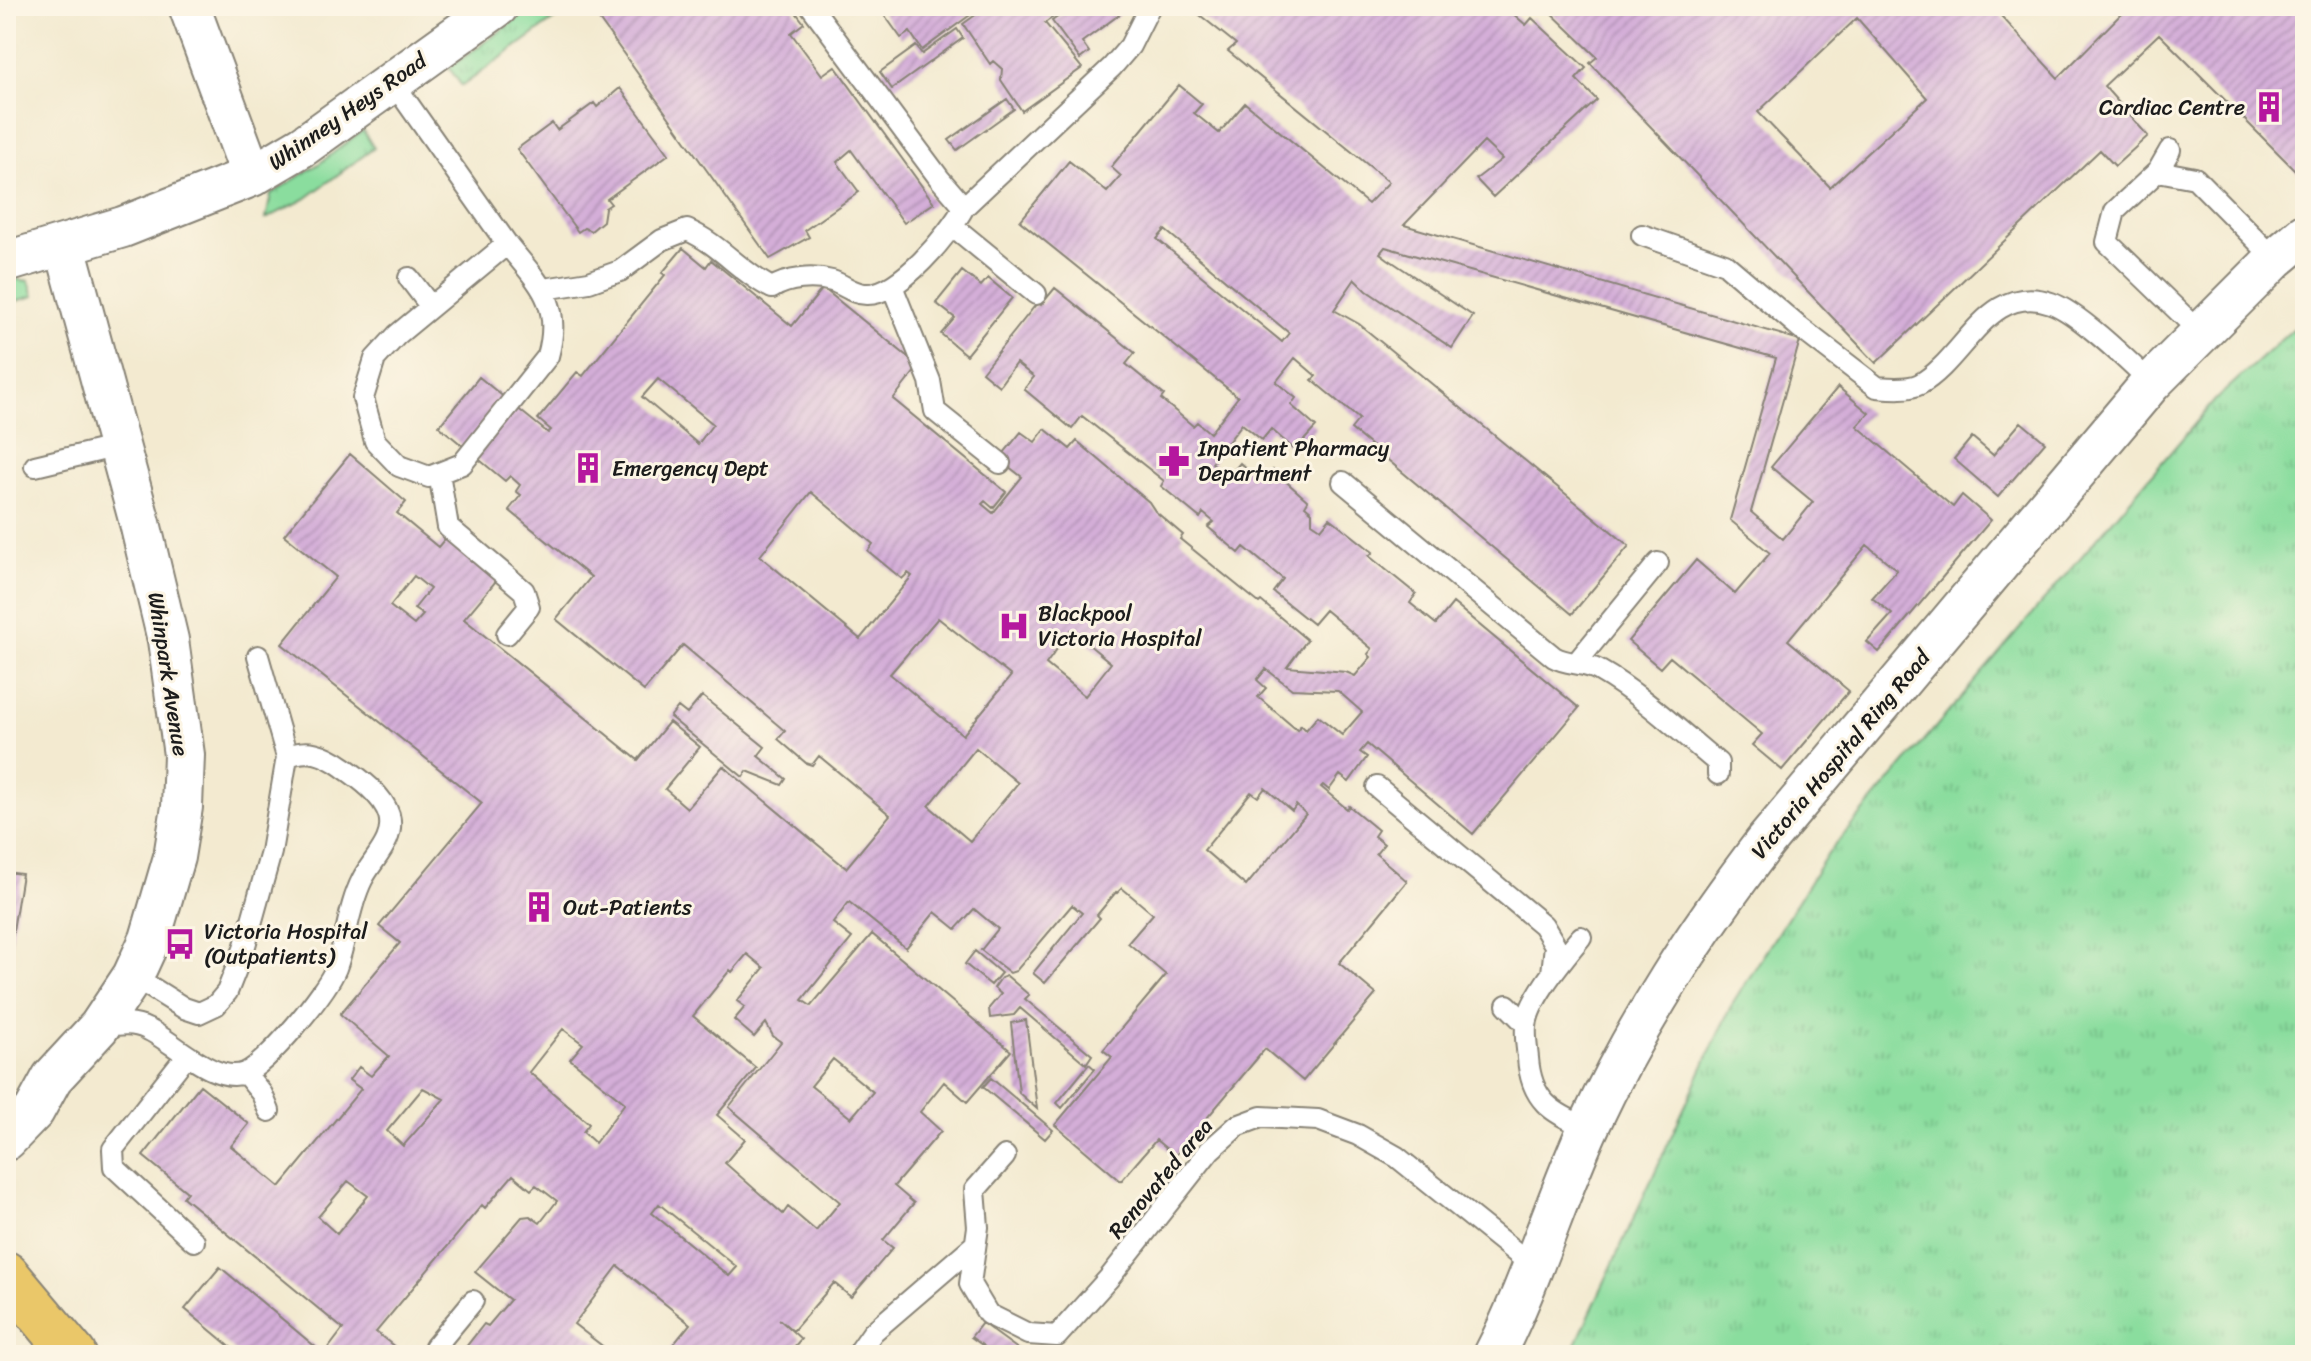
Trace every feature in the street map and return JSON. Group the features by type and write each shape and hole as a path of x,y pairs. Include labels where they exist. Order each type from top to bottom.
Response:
{"main road":[{"path":"6,1274 74,1355"}],"street":[{"path":"189,6 252,176"},
{"name":"Whinney Heys Road","path":"6,262 65,246 186,204 252,176 303,146 498,6"},
{"name":"Whinpark Avenue","path":"6,1140 34,1111 52,1078 99,1027 133,976 150,939 174,857 182,807 184,755 168,640 140,523 65,246"},
{"name":"Victoria Hospital Ring Road","path":"1494,1355 1534,1267 1588,1128 1618,1066 1663,987 1724,895 2151,383 2290,246"},
{"name":"Whinpark Avenue","path":"6,1106 52,1078"}],"lane":[{"path":"811,6 964,207"},
{"path":"544,289 589,282 620,271 662,240 687,230 702,236 749,275 772,288 782,282 814,279 833,281 866,294 892,286 922,261 954,227 964,207 1112,67 1130,46 1150,6"},
{"path":"392,81 507,244 544,289 554,317 554,337 548,356 462,464 429,477 399,466 375,441 363,398 375,359 397,335 507,244"},
{"path":"2170,150 2158,171 2115,211 2107,242 2200,332"},
{"path":"2158,171 2195,178 2290,246"},
{"path":"954,227 1036,294"},
{"path":"1642,235 1725,264 1799,327 1877,387 1917,386 1938,371 1992,312 2026,297 2054,303 2072,315 2151,383"},
{"path":"409,278 431,307"},
{"path":"892,286 930,381 935,411 1000,463"},
{"path":"35,466 118,446"},
{"path":"439,473 448,527 524,591 529,607 507,634"},
{"path":"1343,482 1554,657 1565,663 1577,662 1599,670 1654,710 1718,763 1718,774"},
{"path":"1577,662 1658,563"},
{"path":"133,976 184,1008 199,1013 216,1005 227,992 244,949 271,852 287,757 258,656"},
{"path":"99,1027 129,1023 148,1029 205,1066 233,1075 245,1073 272,1052 335,972 351,905 363,877 389,838 389,815 379,797 324,755 299,751 287,757"},
{"path":"1377,787 1543,925 1555,945 1552,973"},
{"path":"1581,937 1552,973 1526,1024 1529,1071 1526,1092 1566,1119 1588,1128"},
{"path":"1507,1005 1526,1024"},
{"path":"186,1056 113,1149 114,1167 194,1241"},
{"path":"245,1073 262,1094 269,1111"},
{"name":"Renovated area","path":"1005,1156 975,1190 978,1227 970,1284 988,1314 1028,1334 1057,1336 1110,1277 1210,1150 1237,1126 1261,1117 1318,1120 1348,1129 1397,1157 1534,1267"},
{"path":"857,1355 873,1332 973,1246"},
{"path":"444,1355 435,1347 473,1301"}],"green space":[{"path":"535,6 573,6 462,86 449,68"},
{"path":"363,130 374,148 305,199 266,219 271,194 320,163"},
{"path":"14,279 29,281 34,296 6,304 6,282"},
{"path":"2305,318 2305,1355 1571,1355 1730,1008 1828,853 2216,399"}],"building":[{"path":"609,6 791,6 804,23 791,33 822,75 835,66 934,203 904,223 851,150 837,162 859,192 805,230 809,237 770,259 596,15"},
{"path":"878,6 975,6 977,10 922,50 910,32 901,38"},
{"path":"988,6 1068,6 1045,23 1082,68 1022,111 1001,80 1002,69 993,61 990,64 963,24"},
{"path":"1073,6 1119,6 1123,12 1082,42 1089,52 1080,59 1052,21"},
{"path":"1504,6 1526,25 1532,18 1586,68 1576,79 1597,100 1493,197 1476,179 1502,159 1484,142 1404,225 1800,340 1751,512 1783,539 1813,502 1771,467 1838,387 1869,413 1857,426 1953,507 1962,495 1991,520 1879,652 1867,642 1892,614 1872,598 1897,570 1867,545 1788,640 1849,691 1782,770 1752,745 1762,734 1670,657 1660,668 1628,641 1696,560 1735,594 1770,553 1730,520 1776,358 1385,247 1380,253 1473,316 1452,348 1367,291 1355,279 1334,310 1359,324 1629,546 1572,614 1351,429 1359,419 1312,380 1316,376 1295,358 1276,382 1296,398 1291,405 1316,427 1295,450 1271,429 1262,440 1242,424 1212,463 1229,476 1240,463 1251,473 1261,470 1268,476 1273,470 1308,501 1305,506 1312,512 1312,523 1321,529 1330,518 1373,552 1369,556 1416,594 1410,603 1436,624 1453,603 1579,708 1473,834 1367,744 1360,752 1367,757 1349,782 1340,775 1329,790 1323,785 1321,787 1378,830 1374,836 1384,844 1376,854 1407,881 1339,963 1376,994 1303,1081 1265,1049 1175,1156 1156,1140 1121,1181 1055,1125 1112,1057 1103,1050 1166,975 1128,943 1153,914 1122,888 1097,915 1100,918 1045,983 1033,973 1082,913 1072,905 1016,971 1010,973 981,950 998,929 974,909 956,929 935,912 906,948 849,902 833,923 852,938 802,1000 811,1006 872,934 1011,1051 967,1102 944,1082 920,1112 941,1131 894,1186 914,1203 883,1240 893,1248 851,1297 834,1283 793,1331 779,1319 801,1339 787,1355 665,1355 690,1324 618,1266 574,1324 614,1355 475,1355 466,1347 484,1324 488,1326 510,1300 475,1272 522,1217 530,1216 540,1223 557,1201 536,1185 531,1190 513,1175 485,1208 482,1205 376,1332 405,1355 240,1355 185,1309 220,1267 324,1354 343,1329 183,1197 187,1192 143,1156 200,1085 249,1124 231,1146 280,1187 361,1089 349,1080 359,1067 371,1076 389,1056 340,1014 400,943 379,926 482,803 282,644 336,577 284,535 350,454 406,502 397,513 438,547 449,534 501,575 464,619 638,760 669,722 700,747 665,789 687,808 723,766 846,868 890,815 819,756 812,765 806,763 778,739 785,731 683,645 644,691 556,619 591,577 509,510 521,495 516,491 520,485 510,476 505,481 439,426 479,377 548,433 551,430 538,419 577,372 583,376 665,275 662,273 683,248 706,267 711,260 792,326 823,288 919,366 893,399 1006,492 993,508 985,501 982,504 993,513 1022,477 999,459 1021,432 1035,442 1045,429 1070,449 1077,441 1149,502 1183,535 1180,539 1307,640 1287,667 1346,672 1355,676 1371,657 1368,654 1372,649 1325,610 1313,624 1273,592 1283,579 1244,547 1239,553 1208,527 1214,522 1203,513 1200,518 1161,486 1164,481 1082,416 1072,429 1024,389 1034,377 1016,363 999,386 982,372 1038,302 1041,305 1055,288 1135,353 1126,364 1164,395 1161,399 1193,426 1197,422 1210,433 1238,397 1020,221 1069,161 1107,192 1121,176 1111,167 1179,85 1202,104 1194,113 1219,133 1245,103 1368,204 1389,182 1228,51 1236,44 1191,8","holes":["1165,230 1289,333 1282,342 1157,239","658,379 713,424 698,444 642,397","811,492 873,544 868,551 902,579 908,573 912,576 860,639 760,556","414,576 430,589 414,609 423,615 414,625 390,606","938,618 1011,676 963,735 890,674","1071,630 1111,663 1085,696 1046,664","1266,669 1292,689 1338,691 1362,712 1342,735 1318,716 1306,730 1301,725 1297,730 1258,697 1266,688 1257,680","976,748 1018,783 970,841 929,806","1265,788 1292,811 1296,805 1306,814 1246,886 1204,850 1251,792 1258,797","747,954 764,968 737,1001 745,1007 734,1020 754,1037 766,1023 773,1036 781,1042 729,1107 840,1202 816,1231 788,1207 783,1214 725,1163 745,1139 717,1115 756,1068 693,1016","563,1029 583,1044 570,1059 625,1103 595,1143 583,1132 589,1124 529,1072","833,1059 873,1092 851,1118 811,1086","423,1088 444,1099 403,1146 387,1131","348,1181 368,1196 337,1234 318,1217","659,1204 737,1267 729,1276 652,1213"]},
{"path":"1544,6 1992,6 2058,78 2129,6 2300,6 2305,11 2305,180 2159,34 2104,86 2148,136 2115,166 2100,150 1876,363 1590,63 1597,57","holes":["1857,18 1927,98 1830,187 1758,112"]},
{"path":"957,29 963,38 892,89 880,72 916,46 922,54"},
{"path":"620,88 669,154 607,199 611,204 605,208 603,221 591,231 584,228 578,232 517,149 552,123 557,130 594,103 597,107"},
{"path":"1007,99 1014,109 957,150 949,140"},
{"path":"962,271 981,286 988,278 1012,298 966,355 941,334 955,318 936,303"},
{"path":"2021,422 2045,442 1998,497 1954,459 1972,437 1993,455"},
{"path":"702,696 765,747 758,756 786,779 782,785 747,771 743,777 670,717 678,707 687,714"},
{"path":"6,872 22,874 9,956 6,955"},
{"path":"975,951 1001,973 991,985 965,964"},
{"path":"1007,976 1029,995 1025,999 1092,1055 1086,1064 1020,1008 1014,1015 990,1018 989,1008 1001,994 994,988 1001,978"},
{"path":"1026,1020 1037,1109 1019,1093 1011,1023"},
{"path":"1089,1064 1095,1069 1062,1108 1057,1103"},
{"path":"991,1078 1053,1130 1045,1139 983,1087"},
{"path":"982,1323 1026,1355 996,1355 971,1337"}],"place":[{"name":"Cardiac Centre","path":"2269,107"},
{"name":"Inpatient Pharmacy Department","path":"1174,461"},
{"name":"Emergency Dept","path":"588,468"},
{"name":"Blackpool Victoria Hospital","path":"1014,626"},
{"name":"Out-Patients","path":"539,907"},
{"name":"Victoria Hospital (Outpatients)","path":"180,944"}]}
